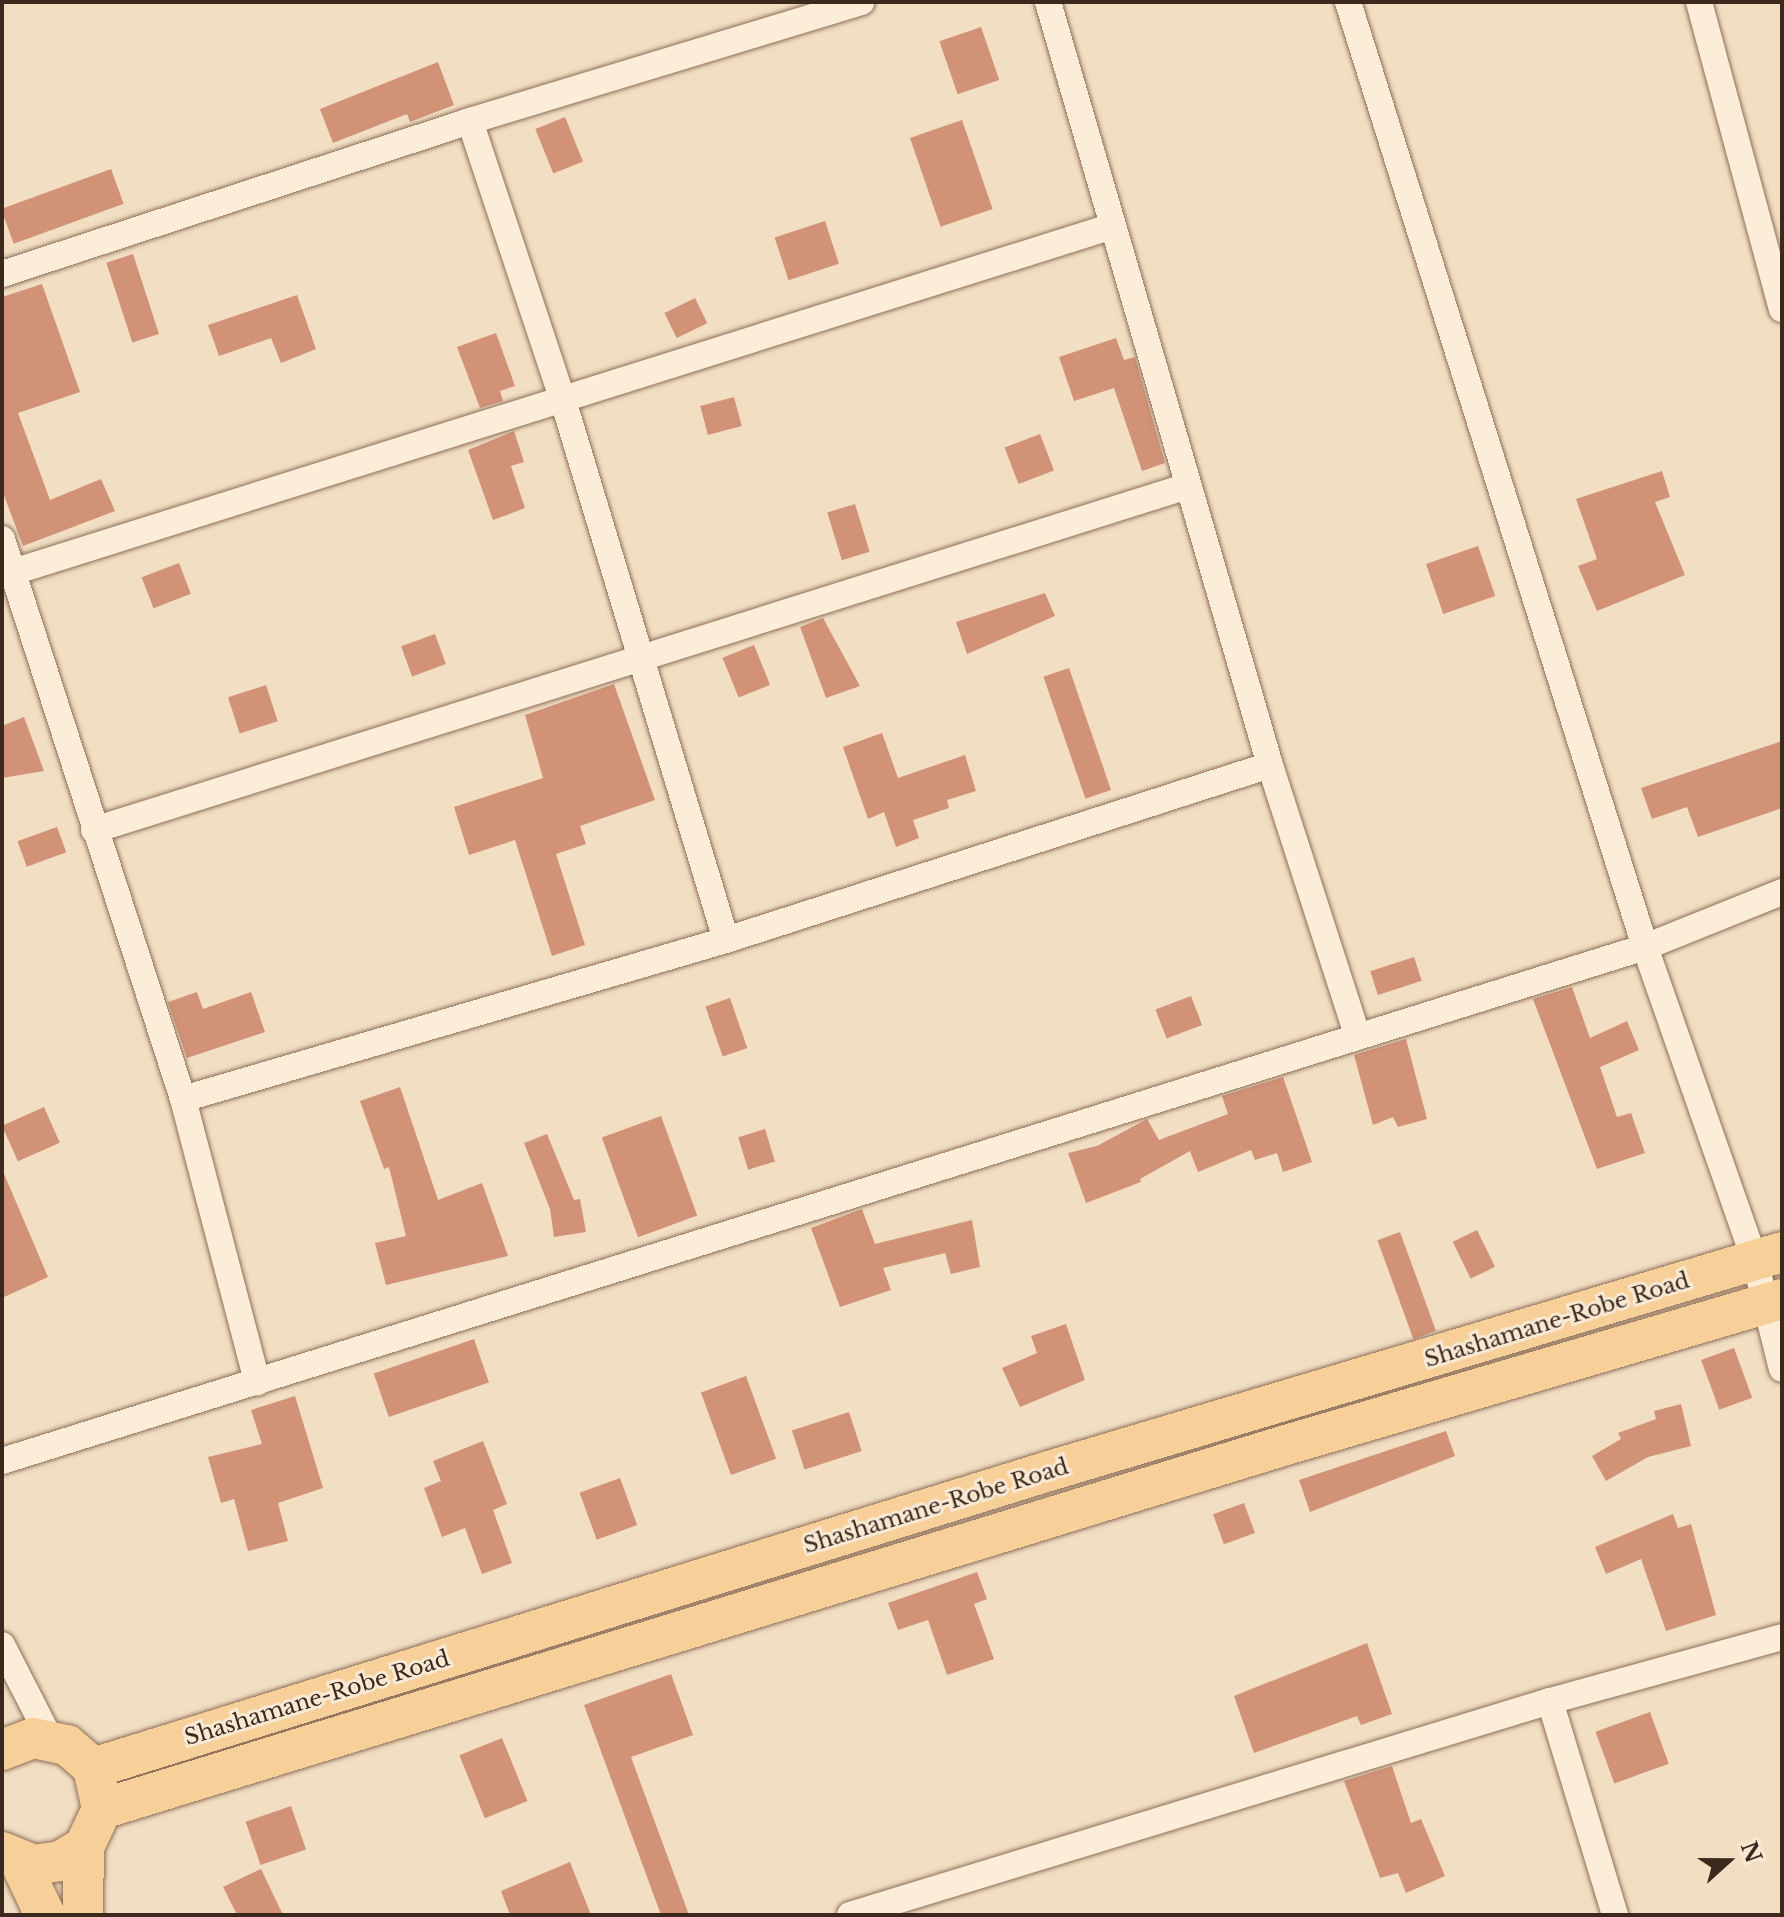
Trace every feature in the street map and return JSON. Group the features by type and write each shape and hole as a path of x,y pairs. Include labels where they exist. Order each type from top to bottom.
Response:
{"main road":[{"name":"Shashamane-Robe Road","path":"93,1768 1049,1471 1768,1257"},
{"name":"Shashamane-Robe Road","path":"102,1809 1286,1445 1774,1302"},
{"path":"2,1750 33,1738 50,1739 67,1745 93,1768 102,1809 84,1847 83,1915"},
{"path":"11,1857 47,1865 84,1847"},
{"path":"11,1857 45,1915"}],"street":[{"path":"2,274 470,121 861,2"},
{"path":"1048,2 1110,227 1270,765 1357,1034"},
{"path":"1348,2 1645,947 1768,1257 1782,1369"},
{"path":"1699,2 1772,245 1782,309"},
{"path":"470,121 563,400 726,940"},
{"path":"13,572 1110,227"},
{"path":"94,830 1188,486"},
{"path":"2,539 183,1099 257,1382"},
{"path":"183,1099 726,940 1270,765"},
{"path":"2,1461 1357,1034 1645,947 1782,892"},
{"path":"850,1915 1550,1701 1782,1637"},
{"path":"2,1645 50,1739"},
{"path":"1550,1701 1615,1915"}],"building":[{"path":"981,27 999,80 958,94 939,41"},
{"path":"438,62 454,105 410,122 407,114 333,143 320,109"},
{"path":"565,117 583,162 553,173 535,129"},
{"path":"962,120 993,209 941,227 910,138"},
{"path":"111,169 124,204 14,244 2,209"},
{"path":"825,221 839,264 788,280 775,237"},
{"path":"133,254 159,334 132,343 106,263"},
{"path":"42,284 80,392 18,413 50,500 101,479 115,511 23,546 2,490 2,297"},
{"path":"297,295 316,349 281,363 271,338 219,356 208,325"},
{"path":"695,298 707,323 677,338 664,313"},
{"path":"496,333 515,386 500,391 503,401 480,408 457,347"},
{"path":"1116,338 1124,360 1135,357 1165,463 1142,471 1114,388 1074,401 1059,357"},
{"path":"734,397 742,426 708,435 700,406"},
{"path":"514,431 524,462 511,466 525,508 493,520 468,450"},
{"path":"1040,434 1054,470 1019,484 1005,448"},
{"path":"1662,471 1670,497 1655,502 1685,575 1597,611 1578,566 1597,559 1576,499"},
{"path":"855,504 870,552 842,560 827,512"},
{"path":"1478,546 1495,596 1443,614 1426,564"},
{"path":"179,563 191,594 153,608 142,577"},
{"path":"1045,593 1055,616 967,654 956,622"},
{"path":"823,618 860,686 826,698 800,627"},
{"path":"435,634 446,664 412,676 401,646"},
{"path":"754,645 770,685 739,698 722,658"},
{"path":"1069,668 1111,790 1085,799 1043,677"},
{"path":"614,684 655,800 580,826 586,844 556,854 585,945 552,956 515,840 469,855 454,807 543,778 525,715"},
{"path":"266,685 278,721 240,734 228,697"},
{"path":"24,717 44,771 2,778 2,726"},
{"path":"882,733 898,778 965,755 976,791 947,800 949,808 913,820 919,838 896,847 884,812 868,819 843,747"},
{"path":"1782,741 1782,808 1698,837 1687,807 1652,819 1641,788"},
{"path":"57,827 66,852 27,867 18,841"},
{"path":"1414,957 1422,981 1378,995 1370,971"},
{"path":"1572,987 1590,1038 1627,1021 1639,1050 1600,1067 1617,1117 1631,1113 1645,1153 1597,1169 1533,999"},
{"path":"197,992 203,1009 251,992 265,1032 187,1058 168,1002"},
{"path":"1191,996 1202,1025 1167,1039 1156,1010"},
{"path":"730,998 747,1048 723,1057 705,1006"},
{"path":"1406,1039 1427,1119 1398,1127 1393,1117 1373,1125 1354,1055"},
{"path":"1283,1077 1312,1162 1283,1172 1277,1153 1255,1160 1251,1150 1198,1172 1190,1151 1140,1179 1141,1182 1086,1203 1068,1153 1097,1146 1147,1119 1159,1140 1228,1114 1222,1096"},
{"path":"400,1087 438,1200 482,1183 508,1256 386,1285 375,1243 406,1236 389,1167 384,1169 360,1101"},
{"path":"44,1107 60,1143 18,1161 2,1126"},
{"path":"661,1116 697,1216 638,1237 602,1138"},
{"path":"765,1129 775,1162 748,1170 738,1137"},
{"path":"547,1134 574,1200 580,1199 586,1232 554,1237 550,1209 524,1143"},
{"path":"2,1169 48,1277 2,1298"},
{"path":"862,1209 875,1244 972,1220 980,1267 951,1274 945,1253 883,1268 891,1290 840,1307 811,1228"},
{"path":"1477,1230 1495,1267 1471,1279 1453,1242"},
{"path":"1400,1232 1436,1331 1413,1339 1377,1240"},
{"path":"1066,1324 1085,1380 1020,1407 1002,1368 1037,1353 1031,1336"},
{"path":"474,1339 489,1382 389,1417 374,1374"},
{"path":"1734,1348 1752,1398 1719,1410 1701,1360"},
{"path":"746,1376 776,1459 731,1475 701,1392"},
{"path":"295,1396 323,1488 278,1503 288,1541 248,1551 234,1499 221,1503 208,1457 262,1444 251,1410"},
{"path":"1681,1404 1691,1446 1648,1457 1606,1481 1592,1456 1621,1439 1618,1433 1656,1419 1654,1411"},
{"path":"849,1412 862,1451 805,1470 792,1431"},
{"path":"1446,1431 1455,1456 1310,1512 1299,1480"},
{"path":"483,1441 507,1504 493,1510 512,1563 482,1574 465,1528 442,1537 424,1488 441,1481 433,1461"},
{"path":"620,1478 637,1525 597,1540 580,1493"},
{"path":"1244,1503 1255,1533 1224,1544 1213,1514"},
{"path":"1673,1514 1678,1528 1691,1524 1716,1615 1666,1631 1641,1559 1606,1574 1595,1547"},
{"path":"977,1572 987,1599 974,1604 994,1659 947,1675 928,1620 898,1630 888,1603"},
{"path":"1367,1643 1392,1714 1361,1725 1357,1716 1254,1753 1234,1696"},
{"path":"671,1674 693,1735 631,1757 689,1915 661,1915 584,1705"},
{"path":"1650,1712 1669,1764 1614,1784 1595,1732"},
{"path":"502,1738 527,1801 485,1818 459,1755"},
{"path":"1392,1766 1411,1823 1421,1819 1445,1876 1406,1893 1398,1873 1380,1878 1344,1781"},
{"path":"291,1806 306,1849 261,1865 246,1822"},
{"path":"570,1862 591,1915 510,1915 501,1891"},
{"path":"261,1869 283,1915 237,1915 223,1887"}]}
